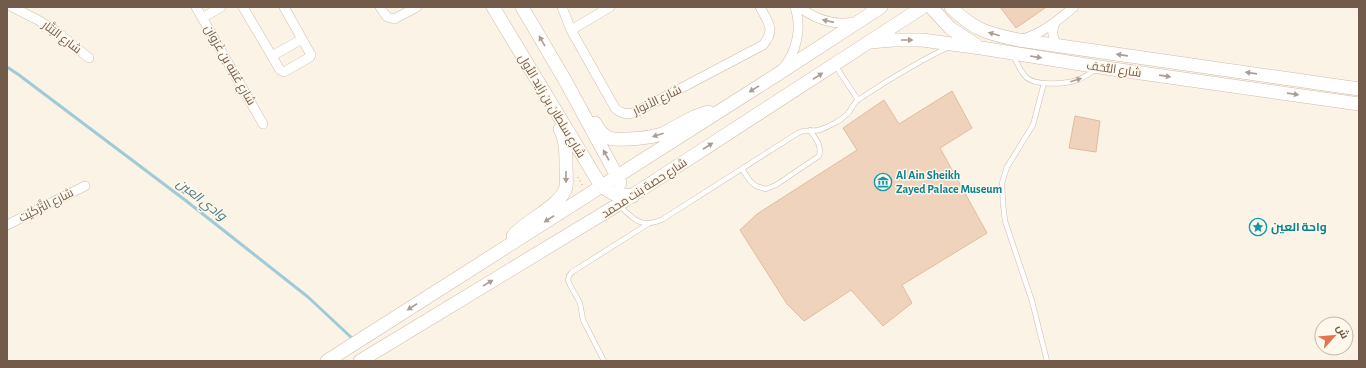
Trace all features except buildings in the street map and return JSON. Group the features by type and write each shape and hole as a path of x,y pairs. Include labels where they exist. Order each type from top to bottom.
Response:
{"main road":[{"name":"شارع سلطان بن زايد الأول","path":"493,7 601,186"},
{"name":"شارع سلطان بن زايد الأول","path":"522,7 566,82 617,176 624,199"},
{"name":"شارع حصة بنت محمد","path":"327,361 881,7"},
{"name":"شارع حصة بنت محمد","path":"360,361 624,199 922,7"},
{"path":"930,7 950,28 980,48"},
{"name":"شارع التُّحَف","path":"951,7 965,22 979,29 996,35 1019,40 1359,89"},
{"name":"شارع التُّحَف","path":"868,42 910,40 980,48 1099,67 1359,104"},
{"path":"503,249 522,226 561,197 566,185 566,153 564,138 539,91 534,76"},
{"path":"566,82 583,101 600,131 609,138 615,139 658,135 692,117 720,110"},
{"path":"601,186 624,199"}],"street":[{"name":"شارع البَتَّار","path":"12,7 52,28 89,58"},
{"name":"شارع عُتبَه بن غَزوان","path":"196,7 263,124"},
{"path":"202,18 221,7"},
{"path":"243,7 282,72 310,56 311,53 284,7"},
{"path":"380,7 387,17 394,19 417,7"},
{"name":"شارع الأنوار","path":"562,7 571,30 615,108 623,113 632,114 763,45 768,38 770,26 760,7"},
{"path":"571,30 610,7"},
{"path":"778,74 786,65 796,45 798,23 795,7"},
{"path":"799,7 815,17 832,23 851,23 860,21"},
{"path":"1019,40 1042,32 1074,7"},
{"path":"1055,23 1052,32 1054,42 1058,46"},
{"path":"272,56 302,38"},
{"name":"شارع التَّرْكَيْت","path":"7,226 85,186"}],"lane":[{"path":"624,199 633,219 643,223 654,224 798,133 805,130 818,131 829,126 847,114 852,109 854,103 858,100 928,56 954,45"},
{"path":"1011,52 1026,78 1033,82 1044,84 1074,81 1086,76 1099,67"},
{"path":"835,64 858,100"},
{"path":"1044,84 1033,124 1007,167 1002,183 1003,204 1006,221 1032,301 1047,361"},
{"path":"742,169 750,181 756,186 766,189 776,185 818,156 820,151 818,142 810,130"},
{"path":"604,361 583,320 580,303 570,285 568,280 569,276 572,272 649,224"}],"waterway":[{"name":"وادي العين","path":"7,67 185,200 308,297 354,340"}],"place":[{"name":"Al Ain Sheikh Zayed Palace Museum","path":"883,182"},
{"name":"واحة العين","path":"1258,227"}]}
